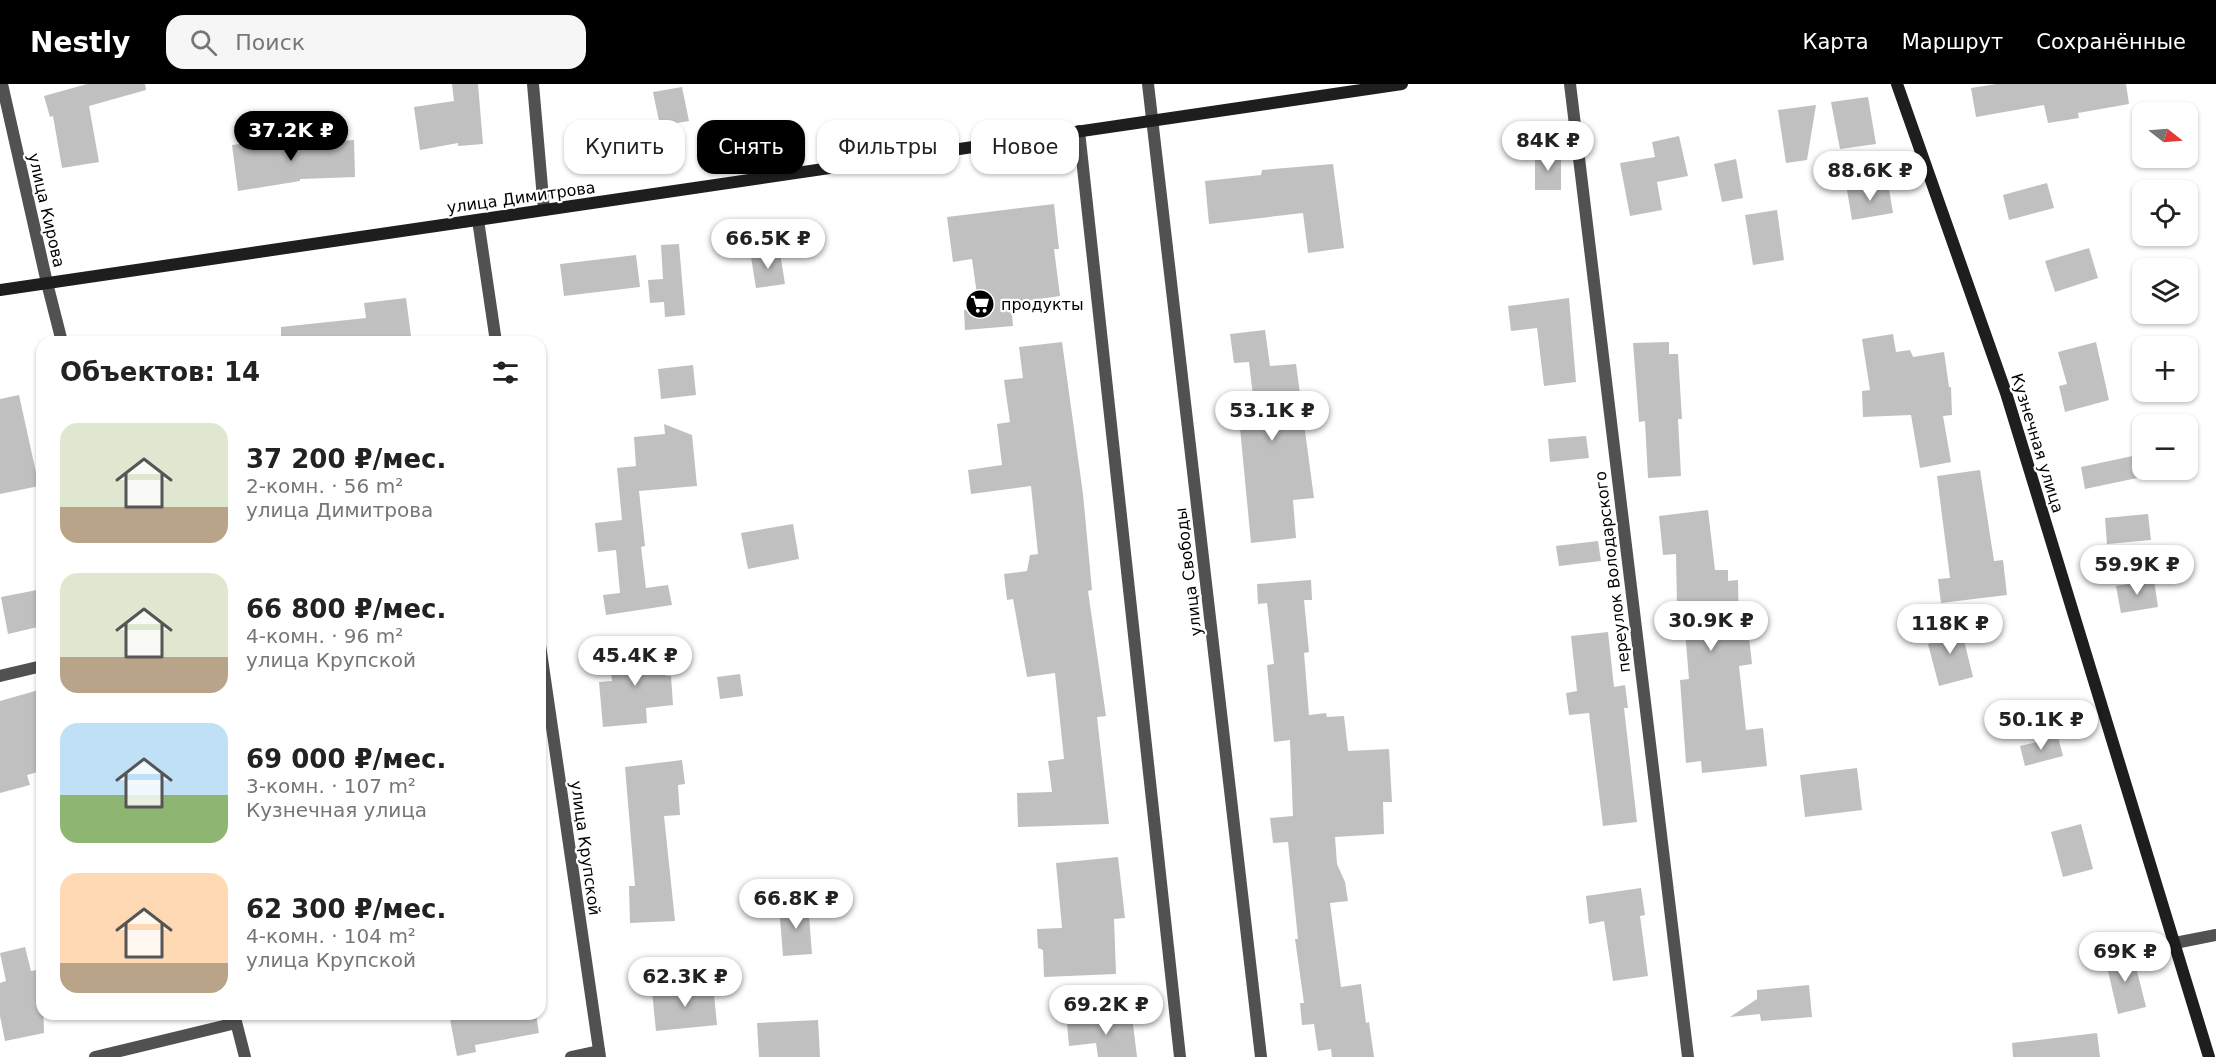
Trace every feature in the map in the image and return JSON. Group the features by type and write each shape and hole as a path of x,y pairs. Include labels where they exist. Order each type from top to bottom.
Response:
{"main road":[{"name":"улица Димитрова","path":"1079,131 1402,84"},
{"name":"Кузнечная улица","path":"1898,84 2006,393 2209,1057"},
{"name":"улица Димитрова","path":"0,290 971,147"}],"street":[{"name":"улица Кирова","path":"2,84 60,336"},
{"path":"533,84 544,210"},
{"name":"улица Свободы","path":"1148,84 1261,1057"},
{"name":"переулок Володарского","path":"1570,84 1688,1057"},
{"path":"1079,131 1180,1057"},
{"path":"478,219 495,336"},
{"path":"0,676 36,667"},
{"name":"улица Крупской","path":"546,686 600,1054"},
{"path":"2175,943 2216,936"},
{"path":"95,1057 228,1020"},
{"path":"236,1020 245,1057"},
{"path":"572,1057 600,1054"}],"building":[{"path":"87,84 145,84 146,90 89,106 99,162 62,168 53,116 50,117 44,96"},
{"path":"452,84 478,84 483,144 458,146 458,143 420,150 414,107 454,101"},
{"path":"1996,84 2126,84 2129,104 2078,113 2079,118 2048,123 2044,105 1976,117 1971,88"},
{"path":"682,87 689,121 659,120 653,92"},
{"path":"1868,97 1876,144 1840,149 1831,102"},
{"path":"1816,105 1807,160 1786,163 1778,110"},
{"path":"1679,136 1688,176 1657,182 1662,210 1630,216 1620,163 1655,157 1652,142"},
{"path":"295,137 296,144 354,140 355,177 300,179 300,181 238,191 232,145"},
{"path":"1535,154 1561,154 1561,190 1535,190"},
{"path":"1736,159 1743,198 1722,202 1714,164"},
{"path":"1333,164 1344,248 1308,253 1303,213 1209,224 1205,181 1261,175 1262,170"},
{"path":"1888,183 1893,213 1852,220 1847,190"},
{"path":"2047,183 2054,208 2009,220 2003,195"},
{"path":"1054,204 1059,249 1054,249 1060,296 1011,303 1013,326 965,330 964,310 979,309 972,259 953,262 947,217"},
{"path":"1777,210 1784,260 1753,265 1745,215"},
{"path":"679,244 685,315 665,317 664,302 650,303 648,280 663,279 661,245"},
{"path":"2089,248 2098,278 2055,292 2045,261"},
{"path":"780,253 785,284 756,288 751,257"},
{"path":"636,255 640,287 564,296 560,264"},
{"path":"406,298 411,336 281,336 281,327 366,318 364,303"},
{"path":"1569,298 1576,382 1544,386 1537,328 1511,331 1508,306"},
{"path":"1265,330 1270,366 1296,364 1314,498 1293,500 1296,538 1251,543 1238,407 1254,405 1249,362 1234,363 1230,334"},
{"path":"1893,334 1896,352 1910,350 1913,357 1944,352 1949,387 1951,387 1952,415 1943,416 1951,462 1920,468 1911,415 1863,417 1862,391 1870,390 1862,339"},
{"path":"1062,342 1083,494 1092,590 1088,591 1106,716 1097,717 1109,824 1018,827 1017,793 1052,792 1048,761 1064,759 1055,673 1027,677 1013,599 1007,600 1004,574 1027,571 1030,555 1038,554 1031,486 971,494 968,470 1002,465 997,424 1010,422 1004,380 1023,378 1019,347"},
{"path":"1669,342 1669,354 1678,354 1682,419 1678,419 1681,476 1648,478 1645,421 1639,422 1633,343"},
{"path":"2096,342 2109,400 2065,412 2059,386 2067,384 2058,352"},
{"path":"693,365 696,395 661,399 658,369"},
{"path":"19,395 36,472 36,487 0,494 0,399"},
{"path":"664,424 692,435 697,486 639,491 645,546 641,547 646,588 668,585 672,605 606,615 603,595 620,593 616,550 598,552 595,523 622,520 617,468 636,466 634,437 665,434"},
{"path":"1586,436 1589,458 1550,462 1548,439"},
{"path":"2132,456 2132,479 2085,489 2081,467"},
{"path":"1980,470 1994,561 2003,560 2007,595 1941,603 1938,579 1950,578 1937,476"},
{"path":"1708,510 1715,570 1728,570 1728,581 1738,580 1739,638 1749,637 1752,664 1739,666 1746,730 1763,728 1767,766 1702,773 1701,761 1686,763 1680,680 1689,679 1683,607 1677,607 1676,554 1663,555 1659,516"},
{"path":"2148,514 2151,540 2107,544 2105,518"},
{"path":"793,524 799,559 748,569 741,533"},
{"path":"1598,541 1601,561 1559,566 1556,546"},
{"path":"1311,580 1312,600 1304,600 1309,652 1304,653 1309,715 1326,713 1327,717 1344,716 1348,751 1389,749 1392,802 1383,802 1384,834 1335,837 1337,864 1345,882 1348,901 1330,903 1341,987 1361,984 1366,1023 1369,1022 1374,1057 1332,1057 1331,1049 1318,1051 1314,1024 1302,1025 1300,1003 1304,1003 1295,939 1298,939 1288,842 1273,843 1270,818 1293,816 1290,740 1274,742 1267,665 1274,664 1267,603 1258,604 1257,584"},
{"path":"2154,580 2158,607 2121,613 2116,586"},
{"path":"36,590 36,627 8,634 1,597"},
{"path":"1959,620 1973,677 1939,686 1928,644 1940,641 1936,626"},
{"path":"1608,632 1614,687 1625,685 1628,708 1624,708 1637,822 1603,826 1589,713 1569,715 1566,693 1577,691 1571,636"},
{"path":"663,646 666,676 671,676 673,705 646,708 647,723 603,727 599,682 612,681 609,653"},
{"path":"740,674 743,696 720,699 717,677"},
{"path":"36,691 36,773 27,775 30,785 0,793 0,701"},
{"path":"2058,737 2063,756 2025,766 2020,746"},
{"path":"682,760 685,784 678,785 680,815 664,816 675,921 630,923 629,886 635,886 625,767"},
{"path":"1857,768 1862,810 1805,817 1800,775"},
{"path":"2081,824 2093,869 2063,877 2051,832"},
{"path":"1118,857 1125,918 1114,919 1116,974 1044,977 1043,950 1038,948 1037,929 1062,928 1056,863"},
{"path":"1641,888 1645,915 1640,916 1648,976 1613,981 1604,921 1589,924 1586,896"},
{"path":"808,903 812,954 783,956 779,906"},
{"path":"25,947 31,971 36,970 36,1020 44,1020 44,1033 5,1041 0,1016 0,983 6,981 0,953"},
{"path":"2132,951 2146,1007 2118,1014 2105,958"},
{"path":"713,984 717,1025 656,1031 652,991"},
{"path":"1809,985 1812,1017 1761,1021 1760,1014 1730,1017 1757,999 1757,990"},
{"path":"1132,1016 1137,1057 1098,1057 1096,1043 1069,1046 1067,1023"},
{"path":"450,1020 537,1020 539,1033 475,1045 476,1052 457,1056"},
{"path":"818,1020 820,1057 759,1057 757,1023"},
{"path":"2097,1033 2100,1057 2013,1057 2012,1043"}],"place":[{"name":"продукты","path":"980,304"}]}
